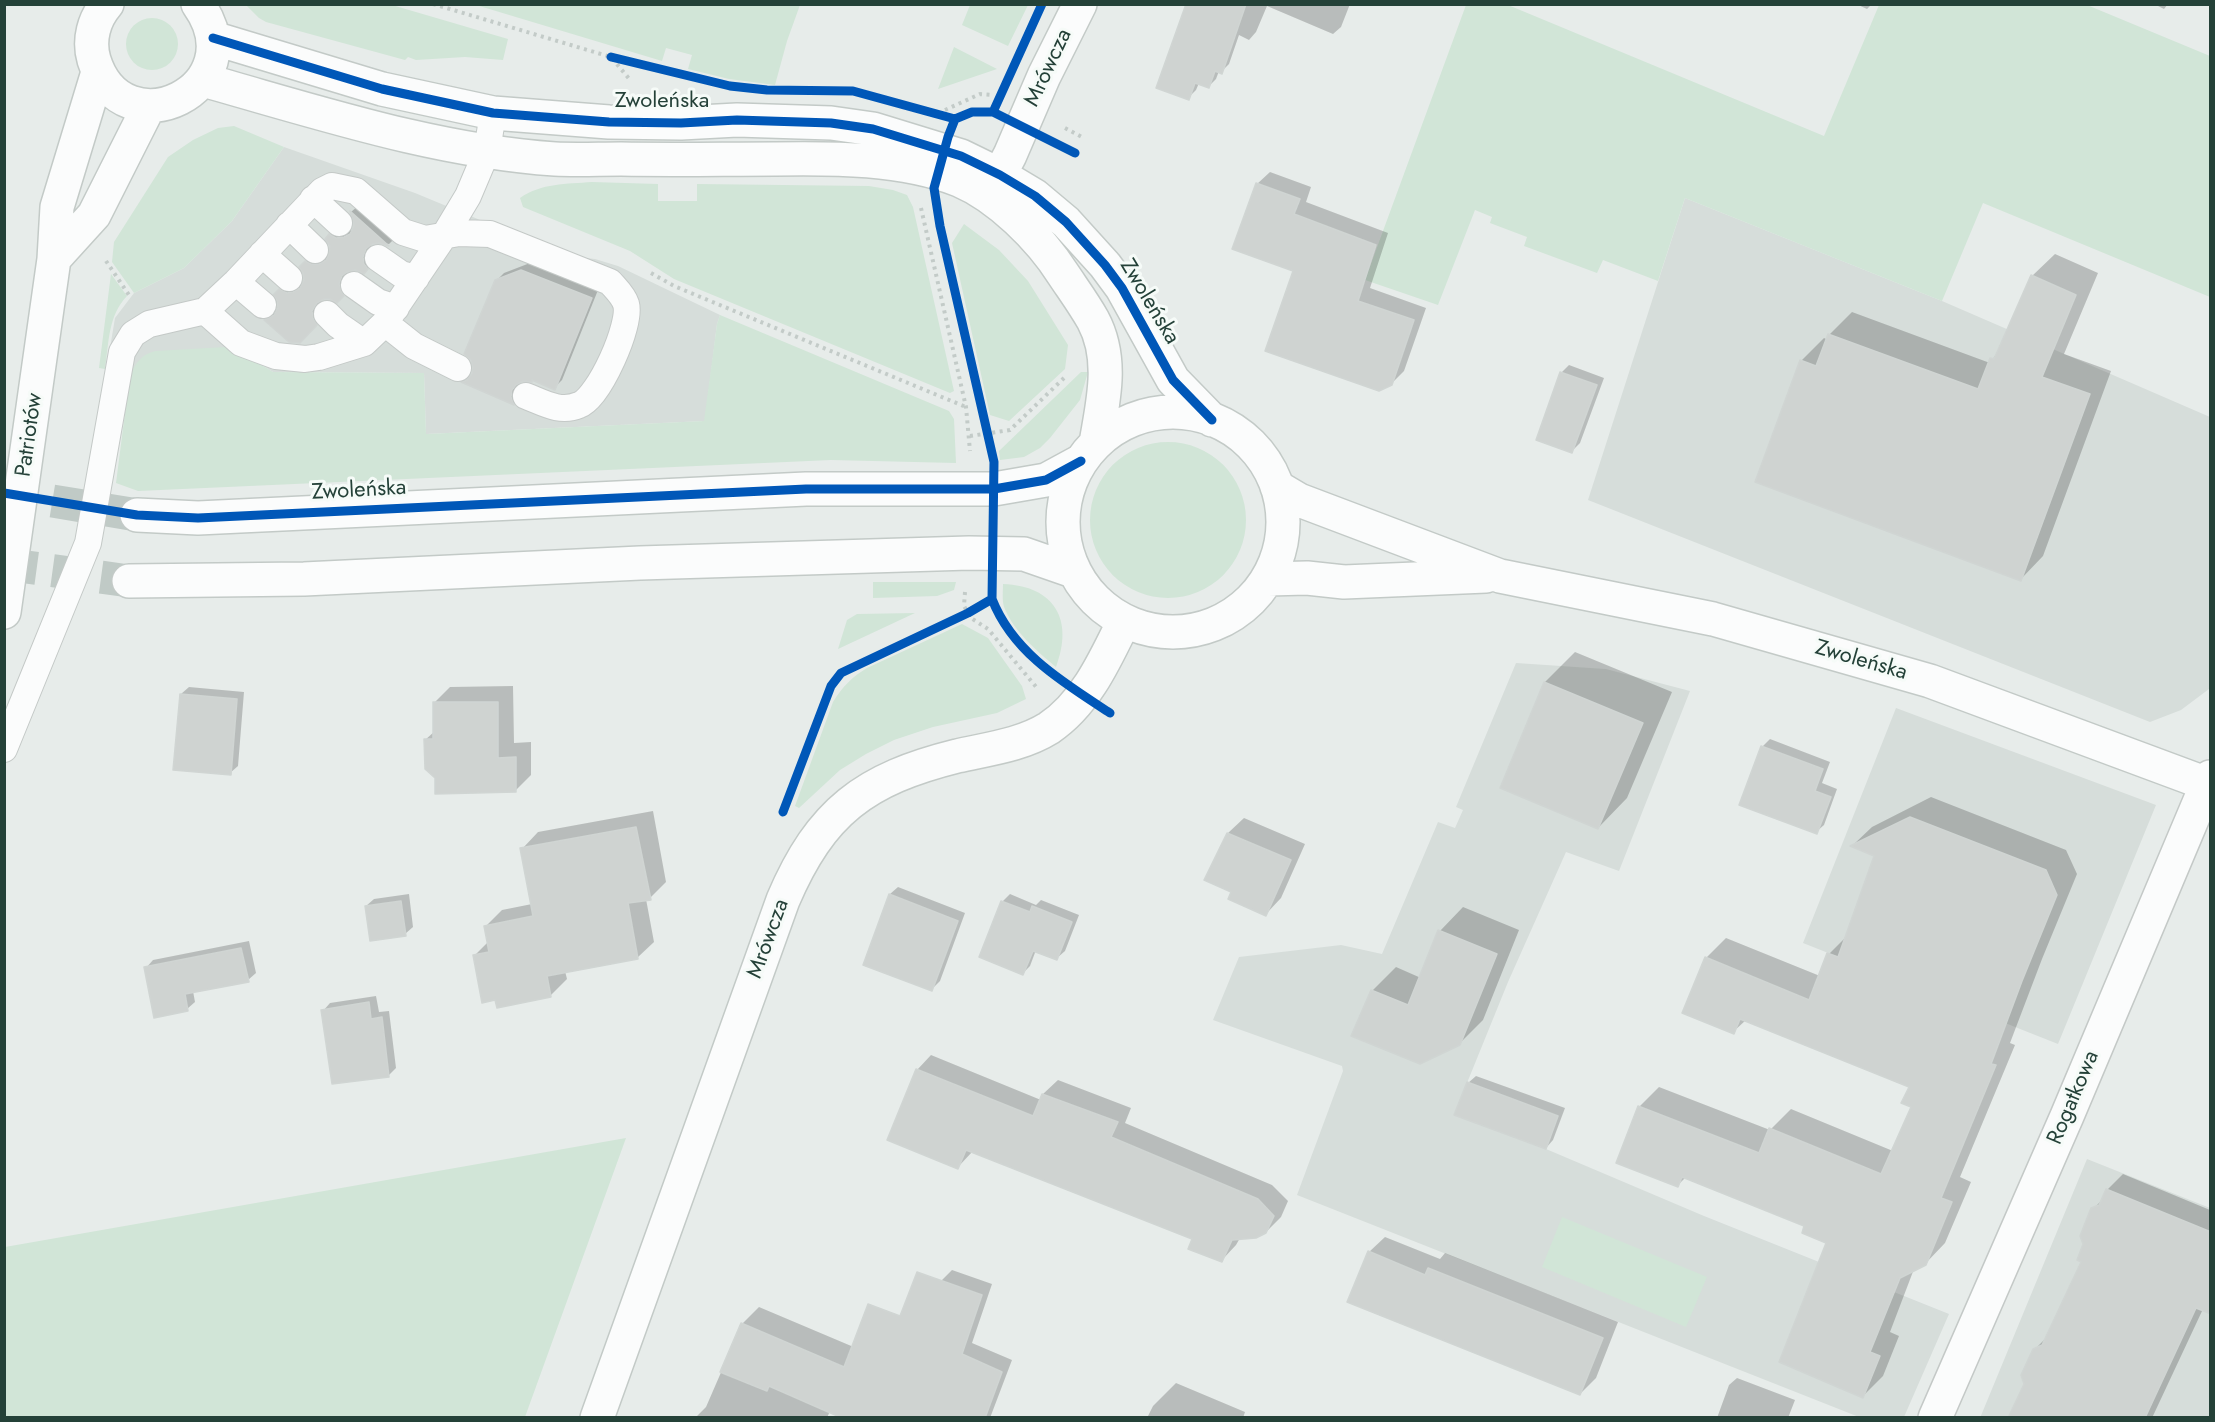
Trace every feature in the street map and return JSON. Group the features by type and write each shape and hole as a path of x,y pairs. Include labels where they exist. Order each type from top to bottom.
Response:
{"street":[{"path":"107,4 100,12 93,31 92,52 98,72 110,89 128,101 149,106 169,104 189,94 203,80 212,60 213,38 207,17 198,4"},
{"name":"Mrówcza","path":"994,186 1080,4"},
{"name":"Zwoleńska","path":"137,515 198,518 806,489 994,489 1046,480 1088,452 1104,397 1106,369 1103,347 1094,322 1053,258 994,186 961,156 873,129 831,123 737,120 681,123 609,122 493,113 382,89 213,38"},
{"name":"Patriotów","path":"4,612 54,258 57,207 98,72"},
{"name":"Zwoleńska","path":"203,80 411,137 487,151 556,159 822,158 886,163 1035,196 1066,222 1105,265 1122,288 1173,380 1212,420"},
{"path":"54,258 94,215 149,106"},
{"path":"1182,413 1212,420 1240,435 1263,458 1277,487 1282,510 1282,534 1277,557 1268,579 1250,601 1229,617 1204,628 1177,633 1149,630 1124,621 1099,604 1073,571 1062,530 1064,505 1071,482 1088,452 1121,425 1150,414 1182,413"},
{"name":"Zwoleńska","path":"1277,487 1299,500 1500,576 1713,619 1930,681 2210,782"},
{"path":"129,581 304,579 651,562 969,553 1024,554 1073,571"},
{"name":"Zwoleńska","path":"1268,579 1307,578 1344,582 1500,576"},
{"name":"Mrówcza","path":"597,1418 783,900 797,867 818,835 861,794 898,774 1030,738 1048,728 1068,712 1090,687 1124,621"},
{"name":"Rogatkowa","path":"1935,1418 2210,782"}],"lane":[{"path":"205,311 241,343 276,356 305,359 310,349 364,343 390,315 444,236 468,196 487,151 493,113"},
{"path":"4,749 88,543 122,352 133,334 149,324 205,311 236,282 322,191 332,186 356,191 402,232 425,239 459,233 490,234 610,282 621,293 626,305 625,330 595,393 582,404 564,408 553,407 526,396"},
{"path":"313,199 339,223"},
{"path":"289,225 315,250"},
{"path":"262,254 289,278"},
{"path":"378,258 401,274 416,278"},
{"path":"236,282 263,306"},
{"path":"354,285 378,302 414,346 458,368"},
{"path":"327,314 338,325 364,343"}],"path":[{"path":"433,4 632,63"},
{"path":"611,57 631,81"},
{"path":"940,115 948,108 980,94 1000,95"},
{"path":"940,115 955,119 944,152"},
{"path":"1065,128 1082,137"},
{"path":"920,204 966,407 970,455"},
{"path":"100,253 149,324"},
{"path":"970,436 1011,430 1069,374"},
{"path":"984,421 994,462 994,489"},
{"path":"966,588 963,599 972,611 971,618 988,629 1041,693"},
{"path":"958,618 972,611"}],"shaded area":[{"path":"284,147 415,193 567,256 595,259 618,266 720,315 705,421 426,434 424,373 273,372 249,357 130,374 106,372 115,318 134,293 184,268 232,221"},
{"path":"1685,198 1942,301 2210,417 2209,689 2181,710 2150,722 1588,500"},
{"path":"1516,663 1606,669 1690,691 1619,871 1566,852 1508,982 1454,1115 1546,1149 1704,1216 1949,1314 1904,1417 1859,1417 1297,1195 1343,1071 1342,1066 1213,1020 1239,957 1341,945 1382,954 1438,822 1455,828 1463,810 1456,807"},
{"path":"1896,708 2156,805 2058,1044 1803,943"},
{"path":"2087,1159 2210,1208 2210,1417 1980,1418"}],"green space":[{"path":"970,4 1028,5 1008,46 962,25"},
{"path":"246,5 392,5 508,39 503,60 465,57 416,60 408,57 405,60 266,22"},
{"path":"476,5 800,5 775,85 729,79 688,69 692,55 666,48 662,61"},
{"path":"1466,5 1508,5 1824,136 1879,5 2087,5 2210,56 2210,297 1983,203 1942,301 1685,198 1658,281 1603,260 1597,273 1524,246 1527,237 1490,223 1492,217 1475,210 1438,305 1365,280"},
{"path":"147,18 157,18 167,22 174,29 178,44 174,59 167,66 157,70 147,70 137,66 130,59 126,49 126,39 130,29 137,22"},
{"path":"954,47 997,69 938,89"},
{"path":"234,126 284,147 232,221 184,268 134,293 112,262 114,242 168,157 193,140 218,128"},
{"path":"592,182 658,184 658,201 697,201 697,184 869,186 907,195 913,207 954,391 950,393 674,279 630,251 523,207 520,198 546,187"},
{"path":"964,224 999,250 1028,281 1068,345 1065,369 1009,421 990,415 952,243"},
{"path":"111,274 127,296 113,321 105,369 99,368"},
{"path":"720,315 949,411 954,419 956,463 831,460 138,491 116,483 130,374 140,360 155,351 225,347 249,357 273,372 424,373 426,434 704,421"},
{"path":"1081,372 1088,372 1080,400 1050,438 1040,448 1024,457 1000,460 999,451"},
{"path":"1168,442 1198,448 1223,465 1240,490 1246,520 1240,550 1223,575 1198,592 1168,598 1138,592 1113,575 1096,550 1090,520 1096,490 1113,465 1138,448"},
{"path":"873,582 956,582 954,590 937,596 873,598"},
{"path":"1003,584 1036,591 1056,609 1063,634 1056,667 1027,640 1008,616 1004,607"},
{"path":"915,613 838,649 847,620 857,614"},
{"path":"962,624 988,638 1022,686 1026,699 997,713 933,727 894,740 840,770 799,808 795,806 833,702 852,678 867,668"},
{"path":"626,1138 525,1417 5,1417 5,1247"},
{"path":"1562,1217 1707,1277 1686,1327 1542,1267"}],"building":[{"path":"1186,4 1246,4 1222,74 1215,71 1209,88 1195,83 1189,100 1156,88"},
{"path":"1256,183 1300,199 1294,214 1376,245 1358,301 1414,320 1392,385 1379,391 1265,351 1293,271 1232,249"},
{"path":"350,211 389,246 379,243 372,244 366,249 363,257 368,269 364,274 355,270 342,276 339,284 344,296 337,303 324,299 317,303 312,311 317,325 300,343 289,342 264,320 274,315 278,308 273,295 279,289 287,293 300,288 304,280 299,267 305,261 319,264 326,260 330,246 325,239 329,234 336,238 350,234 354,226"},
{"path":"521,270 592,298 555,390 532,380 532,382 523,381 512,390 511,397 514,405 461,382 467,380 472,374 471,360 464,354 495,280"},
{"path":"2031,275 2076,295 2042,377 2090,394 2021,581 1755,482 1800,360 1816,366 1828,334 1978,389 1990,358 1994,359"},
{"path":"1560,372 1597,385 1572,453 1536,440"},
{"path":"1544,682 1643,723 1598,829 1500,788"},
{"path":"180,694 237,699 231,775 173,770"},
{"path":"433,702 498,702 498,758 516,757 516,792 435,794 435,778 425,769 424,739 433,739"},
{"path":"1761,746 1823,769 1815,791 1831,797 1817,834 1739,805"},
{"path":"1910,817 2046,870 2057,895 1991,1064 1996,1065 1941,1198 1952,1202 1926,1265 1900,1278 1870,1352 1880,1356 1863,1398 1779,1362 1826,1243 1802,1233 1804,1226 1682,1177 1678,1187 1616,1163 1638,1106 1759,1153 1769,1128 1881,1174 1911,1107 1901,1103 1909,1087 1740,1019 1734,1034 1682,1013 1705,957 1809,1000 1827,953 1838,957 1874,856 1850,846"},
{"path":"636,827 651,900 628,903 638,959 547,976 551,997 497,1008 495,1000 482,1003 473,955 489,952 484,926 533,916 520,848"},
{"path":"1227,833 1291,860 1266,916 1228,899 1231,892 1204,880"},
{"path":"889,894 958,921 932,991 863,965"},
{"path":"401,901 406,936 370,941 365,906"},
{"path":"1001,901 1030,912 1032,906 1072,922 1057,960 1033,951 1023,975 979,957"},
{"path":"1438,930 1497,954 1460,1045 1420,1064 1351,1036 1371,990 1408,1005"},
{"path":"241,948 249,982 185,994 188,1011 154,1018 144,967"},
{"path":"369,1002 371,1019 382,1017 389,1077 332,1084 321,1010"},
{"path":"916,1069 1033,1116 1042,1094 1118,1122 1111,1137 1258,1199 1274,1216 1266,1233 1256,1238 1232,1240 1222,1262 1188,1249 1192,1239 966,1150 958,1169 887,1140"},
{"path":"1467,1082 1558,1116 1546,1149 1454,1115"},
{"path":"2106,1189 2211,1232 2211,1314 2196,1308 2145,1418 2008,1418 2024,1384 2021,1375 2033,1349 2042,1345 2081,1262 2077,1260 2083,1244 2080,1236 2091,1208 2099,1205"},
{"path":"1368,1251 1425,1275 1428,1268 1603,1338 1580,1395 1347,1302"},
{"path":"917,1272 982,1295 962,1354 1002,1372 985,1418 842,1418 769,1386 767,1391 720,1372 741,1323 844,1367 868,1304 900,1316"}],"tunnel":[{"path":"4,493 137,515"},
{"path":"4,564 129,581"}],"cycle path":[{"path":"993,112 1042,4"},
{"path":"213,38 382,89 493,113 609,122 681,123 737,120 831,123 873,129 961,156 1000,175 1035,196 1066,222 1105,265 1122,288 1173,380 1212,420"},
{"path":"611,57 730,86 767,90 853,91 955,119 972,112 993,112 1075,153"},
{"path":"955,119 934,188 940,226 994,462 992,599 1001,618 1026,651 1058,678 1110,713"},
{"path":"4,493 137,515 198,518 806,489 994,489 1046,480 1081,461"},
{"path":"783,812 831,686 841,673 968,613 992,599"}]}
